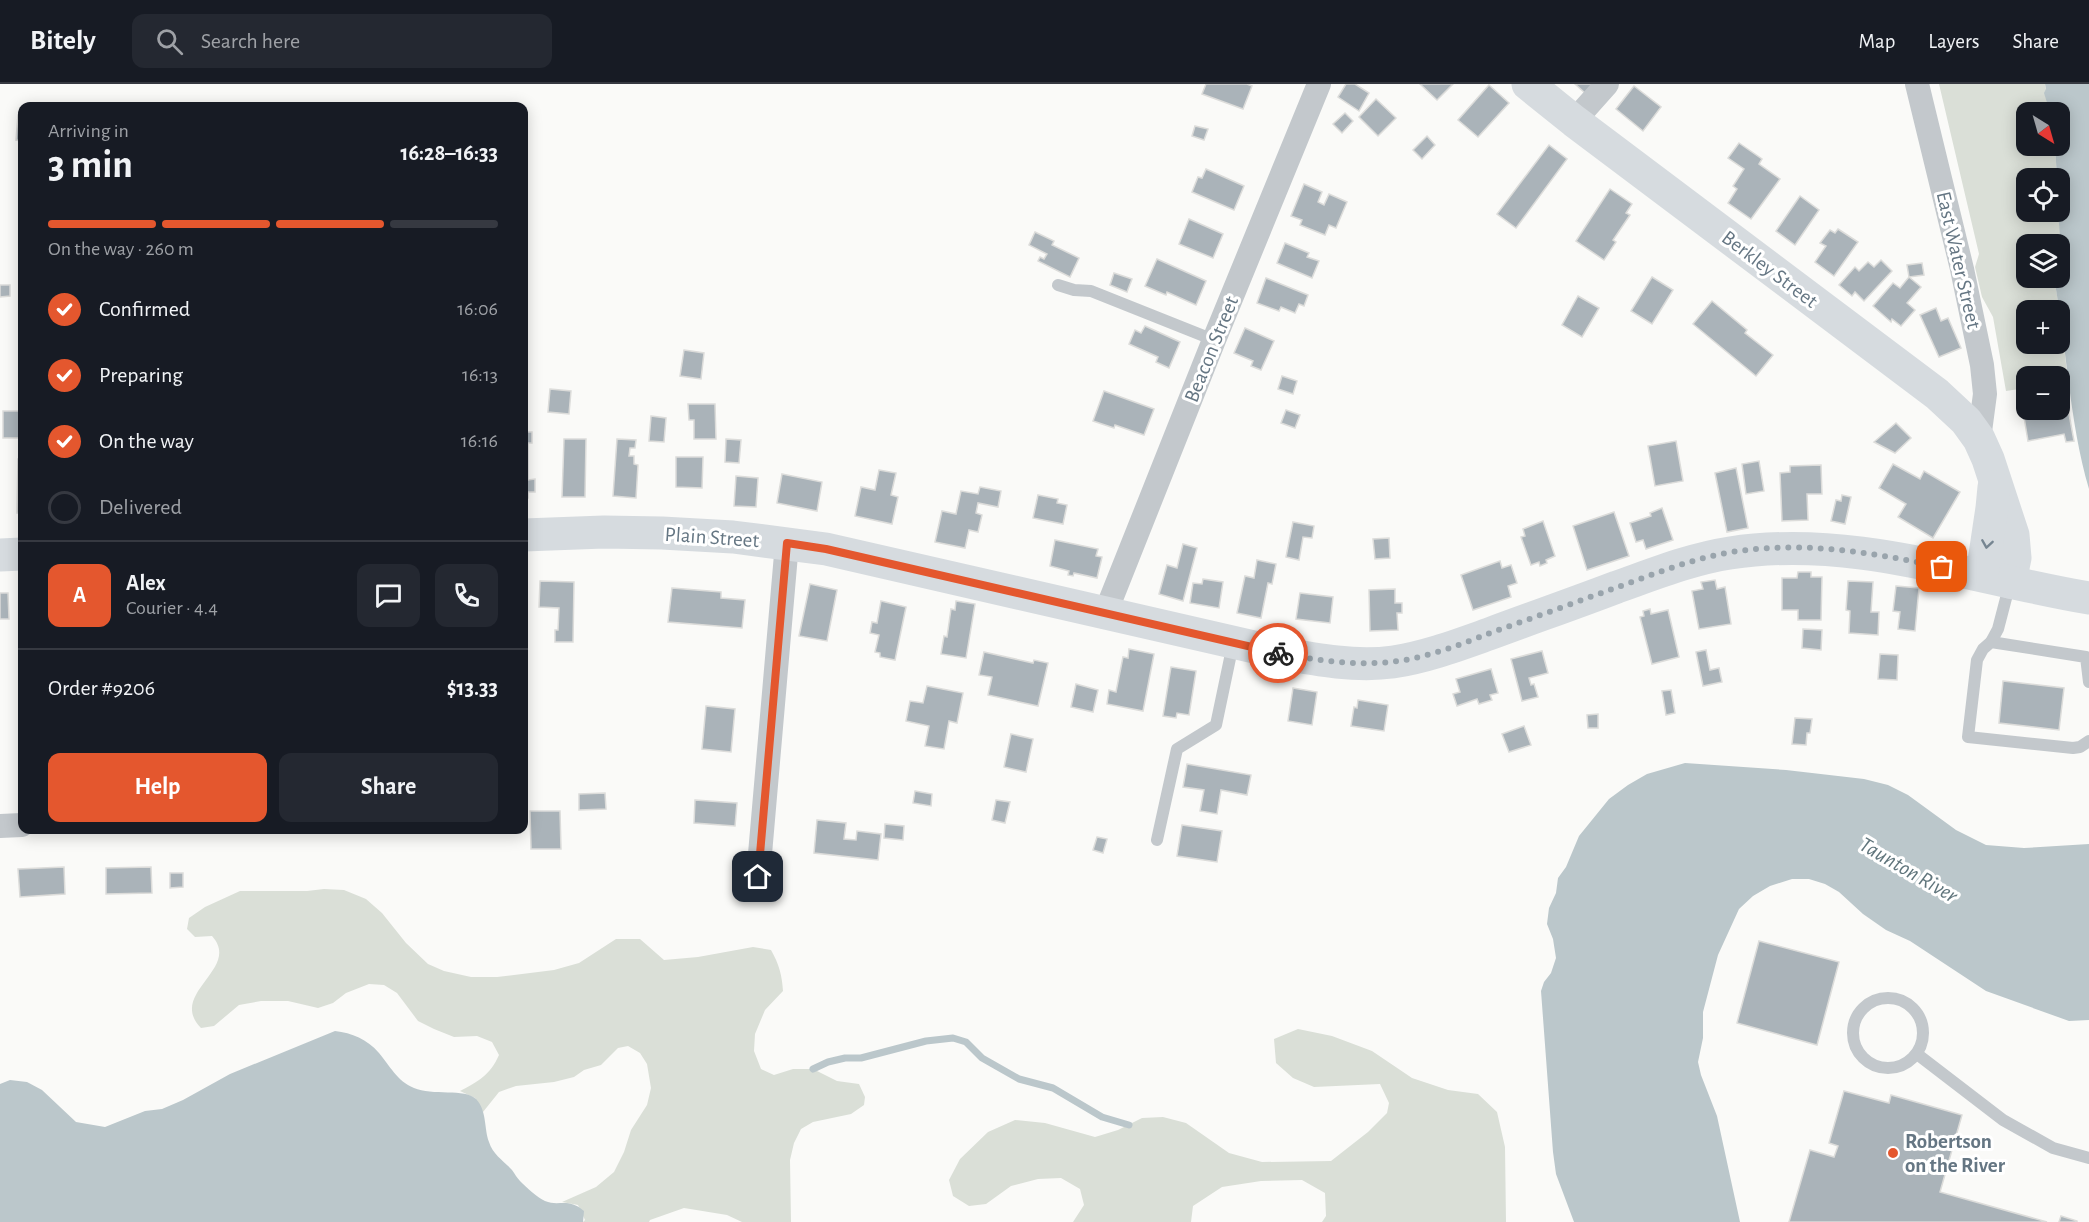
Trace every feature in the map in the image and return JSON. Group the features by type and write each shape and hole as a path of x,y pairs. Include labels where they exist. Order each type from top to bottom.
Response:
{"main road":[{"name":"Berkley Street","path":"1528,84 1936,394 1966,421 1979,439 2013,535 2015,558 1996,578"},
{"name":"Plain Street","path":"528,535 604,532 662,533 787,543 826,549 1233,642 1321,660 1368,664 1418,657 1472,640 1666,570 1712,556 1757,549 1805,547 1889,556 2089,598"},
{"path":"0,555 18,554"}],"street":[{"name":"Beacon Street","path":"1105,614 1319,84"},
{"path":"1574,121 1607,84"},
{"name":"East Water Street","path":"1917,84 1962,269 1982,365 1985,394 1979,439"},
{"path":"758,877 787,543"},
{"path":"0,826 18,825"}],"lane":[{"path":"1058,285 1074,290 1091,291 1214,340"},
{"path":"1996,578 1998,629 1977,660 1968,737 2073,748 2080,747 2089,741"},
{"path":"1157,840 1177,749 1216,725 1233,642"},
{"path":"1991,642 2086,657 2089,682"},
{"path":"1888,998 1909,1005 1922,1022 1922,1044 1917,1054 1899,1066 1889,1068 1868,1061 1860,1054 1855,1044 1854,1034 1860,1013 1868,1005 1888,998"},
{"path":"1917,1054 2003,1120 2053,1148 2089,1158"}],"shaded area":[{"path":"1939,84 2045,84 2048,102 2016,102 2016,156 2056,156 2056,168 2016,168 2016,222 2059,222 2061,234 2016,234 2016,288 2056,288 2057,300 2016,300 2016,354 2065,354 2066,366 2016,366 2016,390 2006,391 1993,317 1982,297 1975,267 1979,254"},
{"path":"344,890 366,899 382,913 406,943 428,964 444,971 471,977 497,977 554,970 579,963 616,939 640,939 664,960 698,957 753,947 771,950 780,970 783,991 765,1010 755,1034 754,1051 761,1069 774,1075 793,1069 813,1069 837,1081 859,1084 865,1097 864,1105 851,1114 813,1122 801,1129 794,1143 790,1160 791,1222 742,1222 727,1215 684,1208 649,1222 583,1222 585,1220 578,1205 562,1202 596,1187 614,1172 631,1130 647,1105 651,1088 647,1064 640,1053 628,1046 618,1048 601,1065 584,1070 574,1077 554,1082 516,1086 499,1092 483,1112 475,1098 460,1091 492,1068 499,1055 492,1042 477,1036 454,1037 418,1021 397,993 384,985 369,984 346,993 333,1003 318,1008 288,1001 261,1001 239,1005 214,1026 201,1028 193,1015 193,1004 197,992 213,970 218,959 219,948 212,936 195,937 187,929 189,918 205,907 240,891"},
{"path":"1298,1029 1332,1036 1372,1051 1412,1078 1448,1090 1478,1094 1497,1112 1505,1147 1506,1222 1322,1222 1326,1216 1325,1193 1302,1180 1261,1181 1222,1187 1193,1206 1191,1222 1073,1222 1084,1205 1080,1189 1061,1178 1038,1179 1011,1186 986,1204 969,1206 953,1196 949,1180 960,1159 988,1132 1015,1120 1045,1123 1095,1137 1118,1130 1142,1118 1163,1117 1186,1123 1229,1153 1262,1162 1331,1161 1368,1132 1387,1113 1389,1103 1380,1084 1314,1087 1293,1078 1276,1063 1274,1039"}],"water":[{"path":"2045,84 2089,84 2089,489 2077,437 2070,390 2070,366 2067,366 2065,354 2070,354 2070,300 2057,300 2056,288 2070,288 2070,234 2060,234 2059,222 2070,222 2070,168 2056,168 2056,156 2070,156 2070,102 2047,102 2044,93"},
{"name":"Taunton River","path":"1685,763 1786,770 1864,779 1888,785 1908,795 1956,830 1986,845 2024,848 2089,844 2089,1020 2069,1021 1986,991 1910,941 1886,930 1863,914 1839,892 1825,884 1809,879 1792,879 1770,886 1753,896 1739,909 1718,955 1703,1012 1703,1038 1698,1062 1717,1116 1740,1222 1574,1222 1556,1174 1553,1152 1541,991 1556,958 1553,939 1547,924 1549,908 1556,893 1558,878 1566,867 1579,836 1609,799 1647,774"},
{"path":"335,1031 364,1040 379,1053 398,1077 414,1088 430,1092 464,1094 476,1099 484,1114 487,1137 496,1154 520,1181 542,1200 550,1203 573,1204 584,1211 583,1222 0,1222 0,1084 10,1080 27,1082 42,1090 76,1122 105,1127 145,1111 162,1109 230,1074"}],"building":[{"path":"1206,84 1252,86 1243,109 1202,94"},
{"path":"1346,84 1355,84 1369,93 1359,111 1338,97"},
{"path":"1420,84 1453,84 1437,100"},
{"path":"1575,84 1593,84 1585,93"},
{"path":"1489,85 1509,103 1478,137 1458,120"},
{"path":"1634,86 1661,107 1643,131 1616,109"},
{"path":"1376,99 1396,118 1378,136 1359,117"},
{"path":"1345,113 1353,121 1342,133 1333,124"},
{"path":"18,115 18,140 16,140"},
{"path":"1195,126 1208,129 1204,140 1192,136"},
{"path":"1427,136 1435,145 1422,159 1413,150"},
{"path":"1739,143 1762,159 1759,164 1780,179 1751,219 1728,203 1737,189 1733,186 1744,169 1728,158"},
{"path":"1549,145 1567,159 1516,228 1497,214"},
{"path":"1206,169 1244,186 1234,210 1192,192 1198,177 1202,178"},
{"path":"1304,184 1322,192 1318,202 1324,205 1329,194 1347,202 1336,228 1329,225 1325,235 1300,225 1302,220 1291,216"},
{"path":"1610,189 1632,204 1626,213 1630,215 1613,240 1616,242 1604,260 1576,241"},
{"path":"1800,196 1819,210 1795,245 1776,231"},
{"path":"1189,219 1223,234 1213,258 1179,244"},
{"path":"1838,229 1858,242 1834,276 1815,262 1826,246 1820,243 1830,230 1835,233"},
{"path":"1035,232 1054,241 1052,245 1079,258 1070,277 1038,261 1040,257 1044,259 1047,254 1029,245"},
{"path":"1285,243 1309,253 1307,257 1319,261 1312,278 1277,263"},
{"path":"1157,259 1206,281 1196,305 1167,292 1166,295 1145,286"},
{"path":"1881,260 1892,271 1864,301 1855,292 1852,296 1839,285 1855,267 1859,271 1868,262 1874,267"},
{"path":"1922,263 1924,275 1909,277 1907,265"},
{"path":"1114,273 1132,279 1127,292 1110,285"},
{"path":"1652,277 1673,290 1652,324 1631,311"},
{"path":"1909,277 1921,287 1907,303 1915,310 1901,326 1892,319 1891,322 1873,306 1893,283 1900,288"},
{"path":"1266,278 1308,295 1304,306 1299,304 1295,313 1281,307 1279,311 1257,303"},
{"path":"0,285 10,285 10,296 0,297"},
{"path":"1578,296 1599,308 1582,337 1562,325"},
{"path":"1712,301 1747,330 1745,333 1773,355 1756,376 1693,324"},
{"path":"1936,308 1941,321 1948,318 1961,348 1939,357 1920,315"},
{"path":"1145,326 1180,342 1169,368 1156,362 1158,357 1129,344 1135,330 1141,333"},
{"path":"1245,328 1274,341 1261,370 1251,366 1253,361 1234,353"},
{"path":"684,350 704,353 701,379 680,376"},
{"path":"1282,376 1297,381 1293,394 1278,389"},
{"path":"550,389 571,391 569,414 548,412"},
{"path":"1104,391 1154,409 1144,435 1115,425 1114,428 1093,421"},
{"path":"688,404 715,404 716,439 694,439 694,420 689,420"},
{"path":"1286,410 1300,415 1295,428 1281,423"},
{"path":"3,411 18,411 18,438 3,438"},
{"path":"651,416 666,418 664,442 649,441"},
{"path":"2070,419 2074,441 2066,442 2064,434 2028,441 2024,420"},
{"path":"1896,423 1911,438 1895,453 1874,442"},
{"path":"528,432 532,432 532,443 528,443"},
{"path":"564,439 586,439 585,497 562,497"},
{"path":"617,439 636,440 635,448 630,448 629,456 634,456 634,464 638,465 636,498 613,496"},
{"path":"726,439 741,440 739,463 725,462"},
{"path":"1676,441 1683,481 1655,486 1648,446"},
{"path":"676,457 703,457 702,488 676,487"},
{"path":"18,459 18,513 17,513"},
{"path":"1759,461 1764,491 1746,494 1742,464"},
{"path":"1893,464 1920,479 1924,471 1960,492 1933,538 1898,517 1906,504 1879,488"},
{"path":"1821,465 1822,494 1807,494 1808,520 1782,521 1780,473 1790,472 1790,466"},
{"path":"1736,468 1748,528 1727,532 1715,473"},
{"path":"879,470 896,473 891,495 898,497 892,524 855,516 861,487 875,490"},
{"path":"782,474 822,482 817,511 777,503"},
{"path":"736,476 758,478 756,507 734,506"},
{"path":"535,479 535,492 528,492 528,480"},
{"path":"980,487 1001,491 998,507 978,503 976,513 982,515 978,532 969,530 965,548 935,542 942,511 956,514 961,491 978,494"},
{"path":"1038,495 1058,499 1057,503 1067,505 1063,524 1033,518"},
{"path":"1842,495 1851,497 1845,524 1831,521 1836,500 1841,501"},
{"path":"1662,508 1673,540 1646,549 1643,540 1636,542 1630,523 1651,516 1650,513"},
{"path":"1614,512 1629,556 1587,570 1573,526"},
{"path":"1543,521 1555,556 1540,566 1539,562 1531,565 1521,537 1525,536 1523,529"},
{"path":"1293,522 1314,526 1312,538 1303,537 1299,560 1286,557"},
{"path":"1389,538 1390,558 1375,559 1373,539"},
{"path":"1055,540 1098,549 1096,556 1102,557 1097,578 1074,573 1073,576 1068,575 1069,571 1050,566"},
{"path":"1183,544 1197,548 1183,601 1159,594 1167,565 1177,568"},
{"path":"1257,560 1276,564 1272,584 1268,583 1261,618 1237,613 1245,576 1254,578"},
{"path":"1500,561 1502,568 1511,565 1517,583 1508,586 1511,597 1473,610 1461,575"},
{"path":"1798,572 1811,572 1811,577 1822,577 1821,620 1798,620 1798,610 1782,610 1782,578 1797,578"},
{"path":"1203,579 1223,582 1219,608 1190,603 1193,583 1202,584"},
{"path":"1715,580 1717,589 1725,587 1731,624 1699,629 1692,591 1703,589 1701,582"},
{"path":"540,581 574,582 573,642 555,642 559,608 539,607"},
{"path":"1848,581 1873,582 1871,612 1879,612 1878,635 1849,633 1850,611 1846,610"},
{"path":"810,584 837,590 827,641 799,636"},
{"path":"1896,586 1919,588 1915,631 1898,629 1900,612 1893,611"},
{"path":"672,588 721,592 721,598 745,600 742,628 668,622"},
{"path":"1395,589 1395,603 1402,603 1402,613 1397,613 1398,630 1370,631 1369,590"},
{"path":"0,593 8,593 9,619 0,619"},
{"path":"1300,593 1333,597 1330,623 1296,619"},
{"path":"881,601 906,607 895,660 880,657 880,653 875,652 879,635 870,633 872,622 877,623"},
{"path":"956,601 975,604 966,658 941,654 944,636 947,637 951,609 955,610"},
{"path":"1650,609 1651,614 1668,610 1679,657 1652,664 1640,617 1644,616 1643,611"},
{"path":"1803,629 1822,630 1821,650 1802,648"},
{"path":"1129,649 1154,654 1143,711 1107,704 1109,690 1116,692 1123,657 1128,658"},
{"path":"1706,650 1710,670 1719,668 1722,682 1703,686 1696,652"},
{"path":"1542,651 1548,673 1529,678 1531,685 1534,684 1538,697 1522,701 1511,659"},
{"path":"984,652 1033,663 1034,660 1048,663 1038,706 988,695 992,677 979,675"},
{"path":"1880,654 1898,655 1897,680 1878,679"},
{"path":"1171,667 1196,671 1189,715 1177,713 1176,718 1163,716"},
{"path":"1491,669 1498,693 1490,695 1492,700 1479,704 1477,699 1457,706 1453,694 1460,692 1456,679"},
{"path":"2003,681 2064,688 2059,730 1999,723"},
{"path":"1076,684 1098,690 1093,712 1071,707"},
{"path":"927,686 963,693 957,723 949,721 944,749 925,746 929,726 906,721 910,701 923,703"},
{"path":"1293,688 1317,692 1312,725 1288,721"},
{"path":"1671,690 1675,713 1666,715 1662,691"},
{"path":"1358,700 1388,705 1384,731 1351,726 1354,707 1357,708"},
{"path":"706,706 735,709 731,752 702,749"},
{"path":"1598,714 1598,728 1588,728 1587,715"},
{"path":"1795,718 1812,719 1806,745 1792,744"},
{"path":"1524,726 1531,745 1509,752 1502,734"},
{"path":"1011,734 1033,739 1026,772 1004,767"},
{"path":"1187,764 1251,775 1247,795 1221,790 1217,814 1200,811 1204,790 1183,787"},
{"path":"915,791 932,794 931,806 913,803"},
{"path":"605,793 606,809 579,810 579,794"},
{"path":"695,800 737,803 735,826 694,823"},
{"path":"996,800 1010,802 1005,823 992,820"},
{"path":"530,811 560,811 561,849 531,849"},
{"path":"817,820 846,823 844,839 856,840 857,831 881,834 878,860 814,853"},
{"path":"885,824 904,826 903,840 884,838"},
{"path":"1182,825 1222,831 1217,862 1177,856"},
{"path":"1097,837 1107,839 1103,853 1093,850"},
{"path":"64,867 65,894 20,897 18,869"},
{"path":"151,867 152,893 106,894 106,868"},
{"path":"170,873 183,873 183,887 170,888"},
{"path":"1759,941 1839,962 1817,1045 1737,1023"},
{"name":"Robertson on the River","path":"1844,1091 1889,1103 1891,1095 1962,1115 1940,1192 2047,1222 1789,1222 1810,1150 1834,1157 1838,1146 1829,1143"},
{"path":"2061,1216 2077,1221 2077,1222 2059,1222"}],"waterway":[{"path":"813,1069 845,1058 861,1058 926,1041 953,1038 966,1042 982,1058 1019,1079 1053,1088 1102,1117 1129,1125"}],"way so far":[{"path":"1278,653 1344,663 1368,664 1418,657 1472,640 1666,570 1712,556 1757,549 1788,547 1839,549 1942,567"}],"place":[{"name":"Robertson on the River","path":"1893,1153"}],"route":[{"path":"758,877 787,543 826,549 1278,653"}]}
